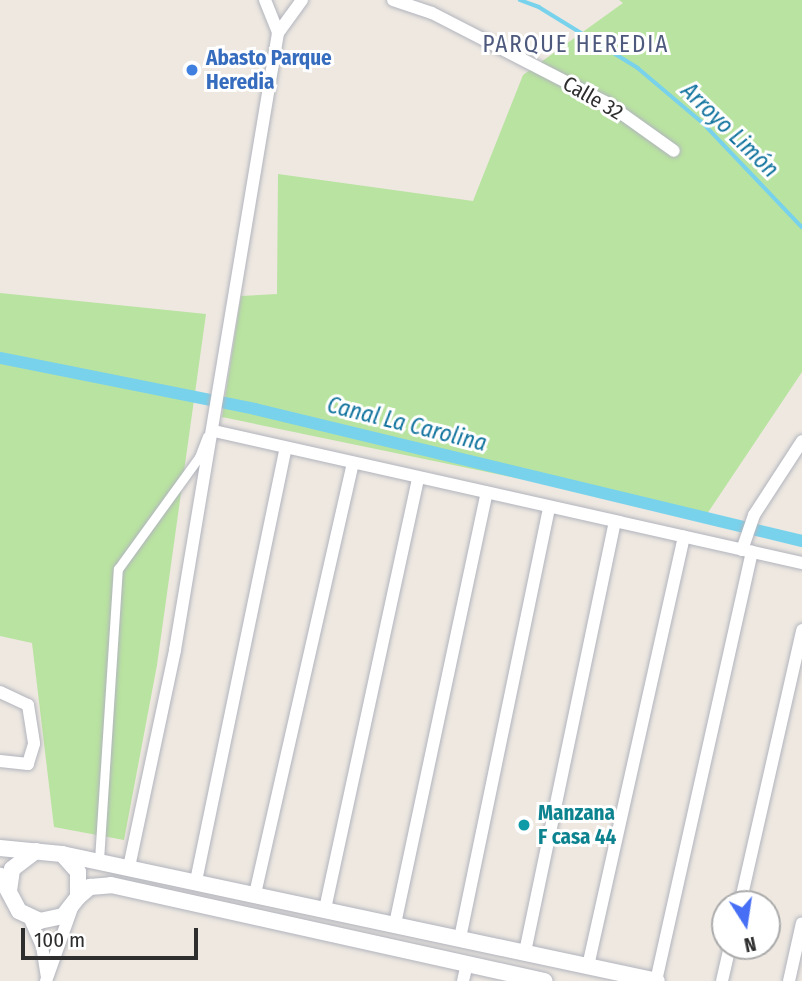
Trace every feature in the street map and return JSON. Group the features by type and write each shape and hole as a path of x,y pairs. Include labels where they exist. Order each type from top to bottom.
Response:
{"street":[{"path":"265,0 278,33"},
{"path":"129,867 176,650 215,425 245,211 278,33 302,0"},
{"name":"Calle 32","path":"393,0 432,13 607,103 674,151"},
{"path":"215,425 286,449 802,563"},
{"path":"99,860 118,569 215,425"},
{"path":"0,848 39,850 99,860 588,966 616,977 657,981 747,551 747,534 754,515 802,441"},
{"path":"196,881 286,449"},
{"path":"255,894 353,463"},
{"path":"325,909 418,478"},
{"path":"395,924 487,493"},
{"path":"460,938 550,507"},
{"path":"525,952 615,521"},
{"path":"588,966 684,537"},
{"path":"743,890 802,630"},
{"path":"0,692 28,705 34,744 28,764 0,761"},
{"path":"9,891 12,869 28,853 39,850"},
{"path":"46,979 75,902 78,872 62,854"},
{"path":"0,876 12,902 29,917 42,946 46,979"},
{"path":"29,917 51,920 90,887 111,885 545,981"},
{"path":"789,981 802,923"},
{"path":"722,981 727,960"},
{"path":"463,981 467,964"}],"green space":[{"path":"619,0 802,0 802,372 705,517 222,417 241,296 277,294 278,174 473,201 523,75 623,3"},
{"path":"0,293 206,314 157,665 124,840 54,827 32,643 0,636"}],"waterway":[{"name":"Arroyo Limón","path":"520,0 539,7 638,68 702,122 802,227"},
{"name":"Canal La Carolina","path":"0,358 255,409 802,541"}],"place":[{"name":"Abasto Parque Heredia","path":"192,70"},
{"name":"Manzana F casa 44","path":"524,825"}],"district":[{"name":"PARQUE HEREDIA","path":"576,44"}]}
